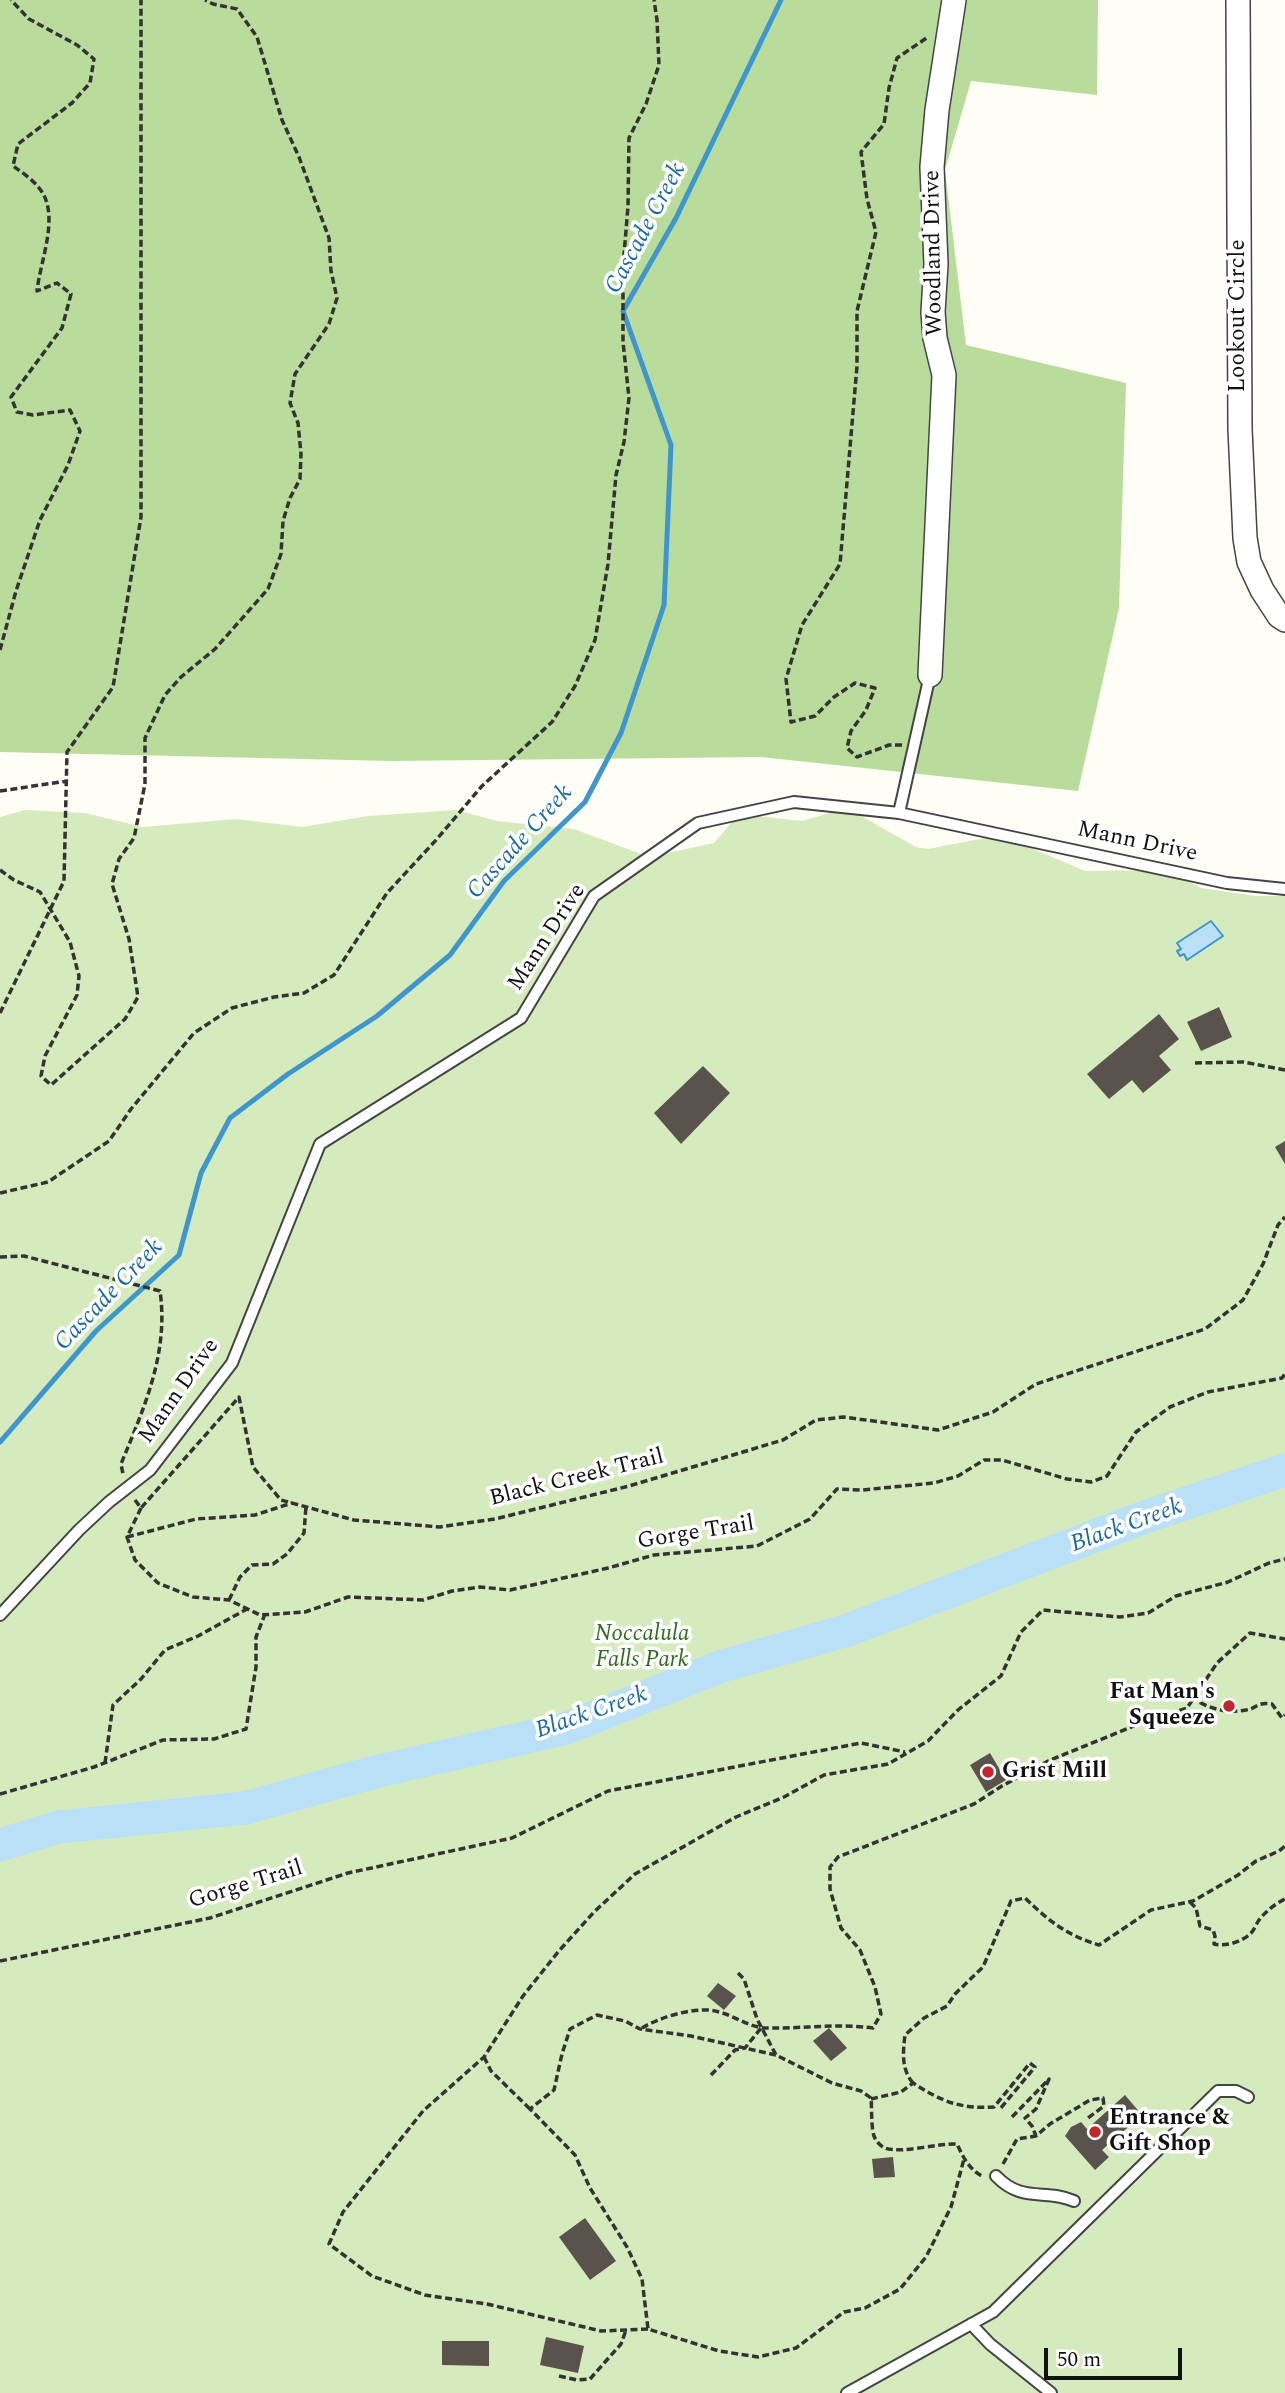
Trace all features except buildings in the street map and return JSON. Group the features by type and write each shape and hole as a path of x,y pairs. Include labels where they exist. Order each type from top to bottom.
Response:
{"street":[{"name":"Lookout Circle","path":"1238,0 1240,429 1243,510 1249,562 1262,590 1279,616 1285,620"},
{"name":"Woodland Drive","path":"930,675 944,375 935,338 933,312 936,254 932,167 937,110 952,11"}],"lane":[{"path":"899,813 930,675"},
{"name":"Mann Drive","path":"0,1615 79,1530 150,1470 232,1363 320,1144 521,1018 594,896 698,823 794,802 899,813 1227,883 1285,889"},
{"path":"847,2393 993,2312 1218,2091 1236,2091 1248,2097"},
{"path":"996,2176 1006,2187 1022,2193 1067,2197 1074,2201"},
{"path":"971,2325 990,2344 1051,2393"}],"path":[{"path":"0,650 40,520 68,465 80,431 69,410 33,415 17,412 11,397 62,328 71,294 57,283 37,291 51,223 43,193 29,177 13,166 18,144 72,103 90,83 94,59 78,45 29,19 11,0"},
{"path":"0,1013 64,881 67,752 113,687 141,517 141,0"},
{"path":"0,870 14,880 40,891 70,942 79,976 77,995 45,1056 41,1076 51,1085 125,1019 138,997 129,939 112,884 119,859 134,838 145,784 145,738 165,695 181,677 215,649 268,589 281,554 283,521 290,498 300,479 298,423 290,403 295,374 329,324 337,298 331,271 329,238 299,157 282,120 257,37 237,9 205,0"},
{"path":"0,1193 48,1182 109,1142 131,1109 194,1033 213,1020 232,1008 274,997 304,993 334,975 387,893 482,786 552,722 575,686 596,640 608,564 616,475 624,442 629,398 623,341 623,267 628,206 629,138 646,104 659,65 654,0"},
{"path":"914,746 889,745 857,757 847,748 851,731 866,710 875,688 855,683 834,697 815,716 791,722 786,679 802,625 840,564 857,366 857,311 876,232 867,199 861,152 884,124 897,58 952,11"},
{"path":"0,791 67,780"},
{"path":"1195,1063 1243,1062 1285,1070"},
{"name":"Black Creek Trail","path":"141,1508 239,1397 253,1467 281,1500 354,1520 440,1527 495,1519 629,1486 783,1440 816,1420 844,1417 938,1430 993,1412 1036,1384 1205,1329 1243,1300 1263,1264 1278,1225 1285,1217"},
{"path":"0,1257 24,1256 160,1292 164,1315 151,1390 121,1464 126,1488 141,1508 127,1537"},
{"name":"Gorge Trail","path":"127,1537 135,1560 158,1583 193,1597 229,1601 260,1615 305,1612 348,1597 424,1600 452,1591 480,1587 510,1590 654,1555 757,1546 810,1519 837,1489 862,1490 934,1483 958,1476 984,1460 1002,1460 1056,1477 1091,1482 1107,1476 1136,1432 1170,1407 1208,1392 1282,1378 1285,1374"},
{"path":"127,1537 197,1519 255,1515 295,1503"},
{"path":"229,1601 240,1577 252,1565 273,1564 286,1554 304,1533 306,1505"},
{"path":"964,2159 951,2207 926,2257 900,2289 865,2308 844,2312 796,2347 758,2357 719,2351 648,2329 601,2331 487,2305 425,2295 372,2276 328,2244 343,2212 423,2111 484,2057 523,1996 558,1952 594,1912 635,1874 716,1827 784,1797 824,1775 888,1764 928,1741 958,1710 1001,1676 1021,1632 1042,1610 1120,1617 1148,1613 1176,1596 1228,1582 1269,1563 1285,1559"},
{"path":"105,1763 113,1705 141,1679 165,1650 198,1636 247,1609"},
{"path":"0,1794 105,1763 163,1740 214,1738 246,1729 256,1667 256,1637 265,1614"},
{"path":"640,2029 656,2020 701,2009 719,2011 761,2028 828,2025 873,2028 881,2014 870,1975 860,1950 841,1928 830,1889 830,1867 838,1857 974,1804 1048,1761 1146,1721 1187,1708 1217,1664 1250,1633 1285,1639"},
{"path":"1198,1692 1201,1703 1213,1709 1247,1710 1261,1703 1272,1704 1282,1718 1285,1716"},
{"name":"Gorge Trail","path":"0,1961 210,1918 348,1873 512,1838 608,1791 861,1743 905,1752"},
{"path":"1000,2109 1035,2067 1030,2063 994,2106 961,2105 943,2101 913,2083 902,2059 905,2035 924,2018 947,2006 955,1994 983,1967 1011,1901 1025,1898 1052,1924 1079,1939 1099,1945 1151,1910 1190,1902 1285,1846"},
{"path":"1190,1902 1196,1908 1200,1926 1213,1930 1213,1944 1221,1946 1251,1934 1260,1918 1274,1904 1285,1899"},
{"path":"738,1973 744,1979 761,2028 776,2055"},
{"path":"530,2109 555,2090 570,2029 597,2015 625,2021 640,2029 691,2036 776,2055 832,2082 861,2091 871,2099 873,2133 885,2148 911,2149 940,2143 957,2144 964,2159 978,2175 991,2181 1017,2139 1036,2136 1090,2100 1104,2098 1104,2106 1088,2118"},
{"path":"711,2075 735,2050 746,2048 761,2028"},
{"path":"484,2057 491,2071 575,2155 590,2188 627,2247 642,2279 648,2329"},
{"path":"1012,2117 1049,2079 1036,2109 1025,2119 1036,2136"},
{"path":"871,2099 901,2092 913,2083"},
{"path":"559,2376 576,2380 590,2379 621,2344 626,2330"}],"green space":[{"path":"0,0 1098,0 1097,95 971,81 945,170 966,345 1126,383 1119,608 1078,791 761,757 392,761 0,752"},
{"name":"Noccalula Falls Park","path":"847,808 916,847 928,849 1000,835 1085,871 1167,870 1201,888 1256,896 1285,896 1285,2393 0,2393 0,817 25,810 85,813 143,827 236,819 302,827 368,816 456,810 497,821 574,829 649,857 714,843 739,814 802,821"}],"water":[{"path":"1211,921 1223,936 1187,960 1184,954 1180,956 1177,951 1181,949 1177,943"},
{"path":"1285,1455 1285,1484 1258,1486 1280,1457"}],"waterway":[{"name":"Cascade Creek","path":"0,1442 96,1331 179,1255 201,1173 230,1118 288,1074 377,1016 450,955 504,881 585,802 621,733 664,605 671,445 623,311 676,218 781,0"},
{"name":"Black Creek","path":"0,1845 59,1827 245,1808 375,1772 567,1728 722,1666 848,1630 1142,1518 1285,1470"}],"place":[{"name":"Fat Man's Squeeze","path":"1229,1706"},
{"name":"Grist Mill","path":"988,1772"},
{"name":"Entrance & Gift Shop","path":"1095,2132"}]}
